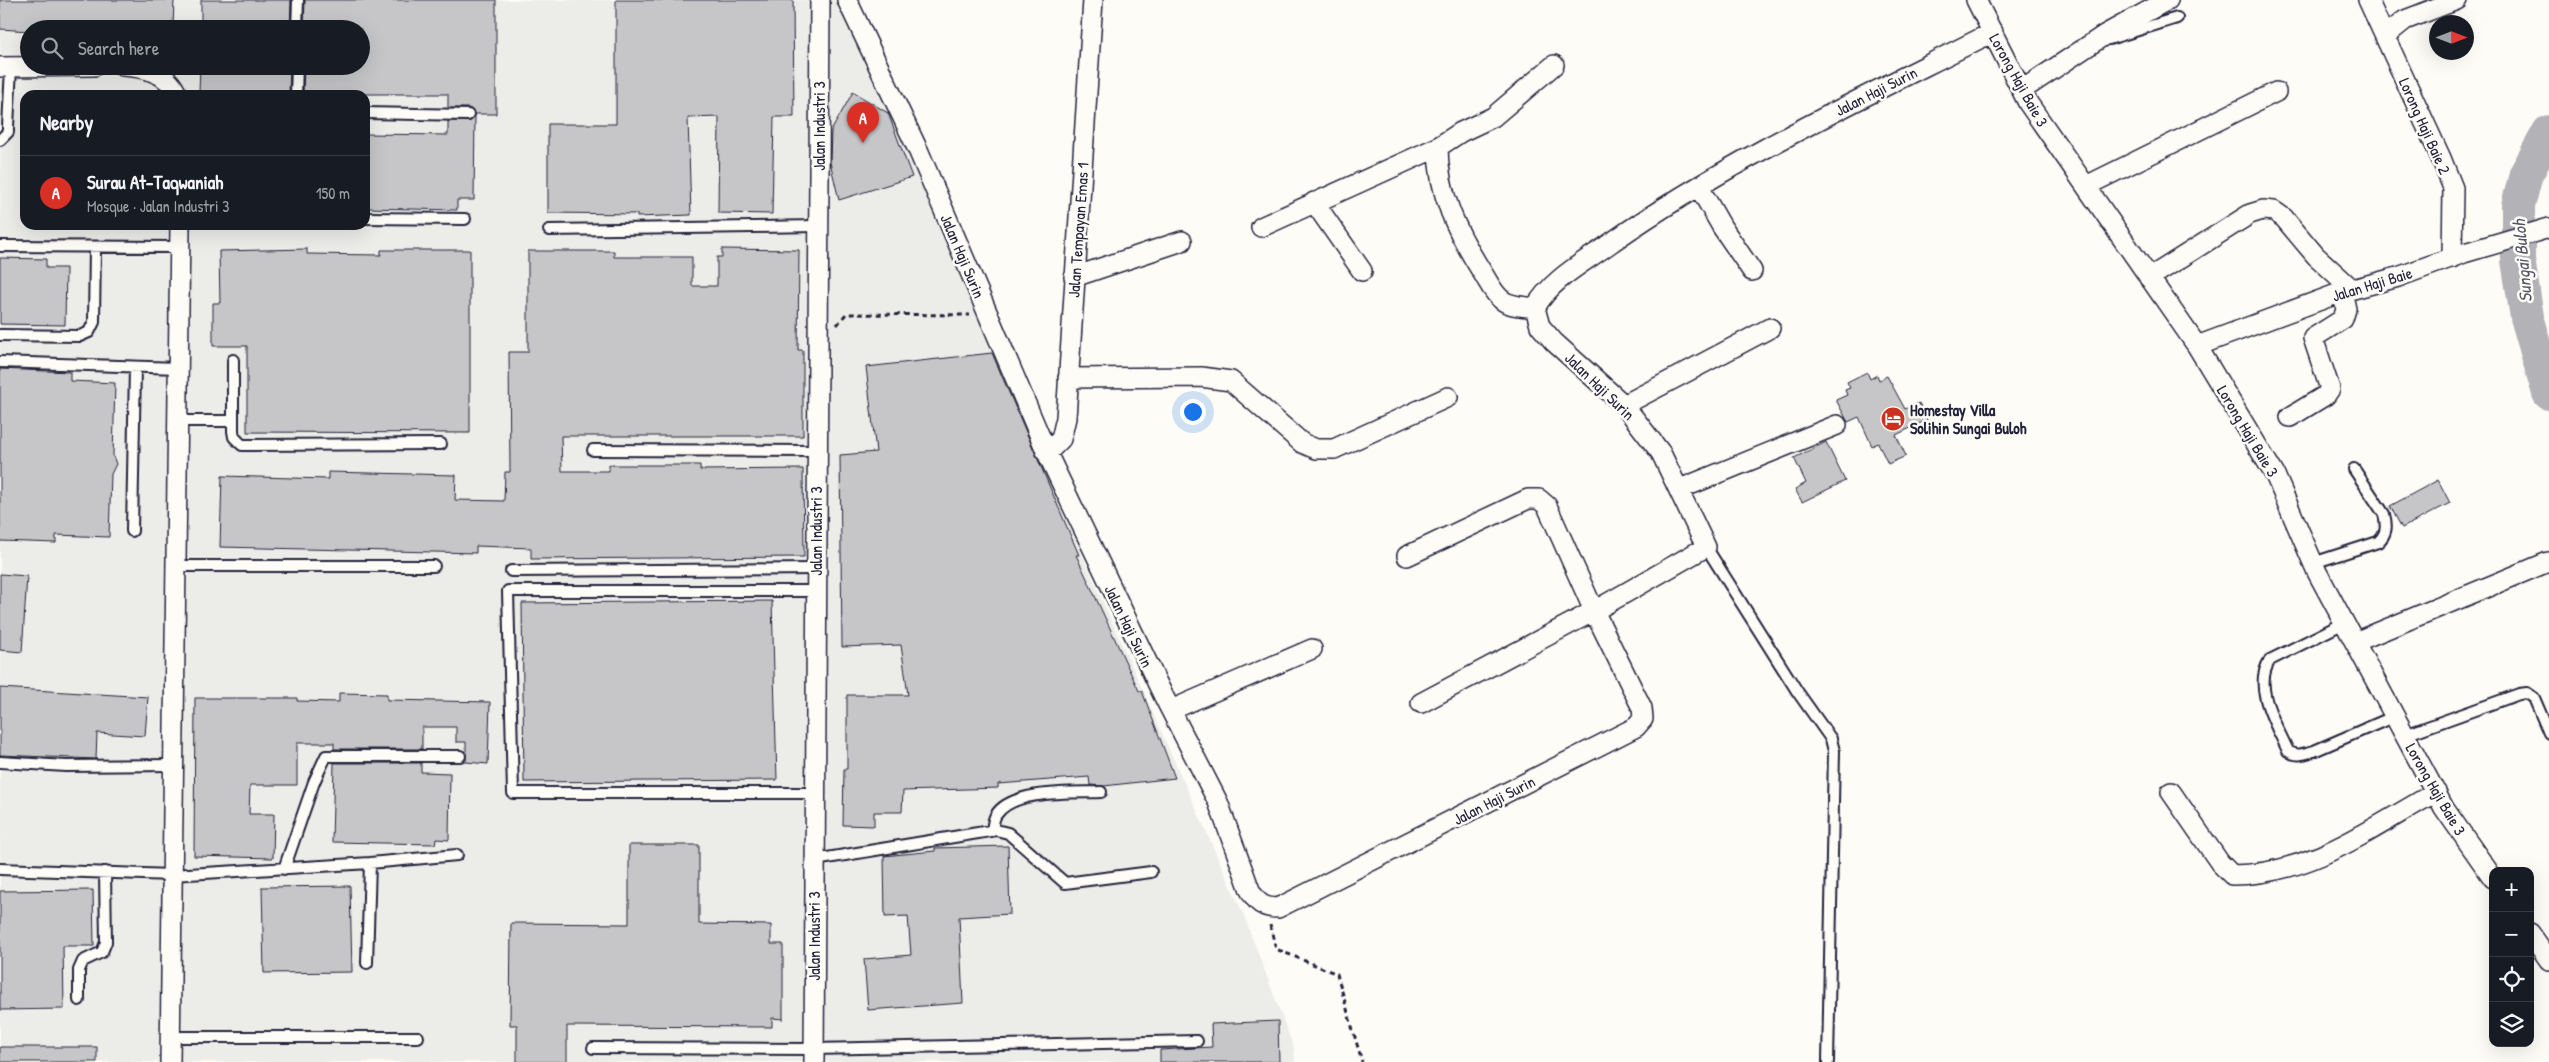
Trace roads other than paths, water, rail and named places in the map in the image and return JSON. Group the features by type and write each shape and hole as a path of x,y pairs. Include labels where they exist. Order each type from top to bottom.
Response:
{"street":[{"name":"Jalan Industri 3","path":"814,1056 820,0"},
{"name":"Jalan Haji Surin","path":"847,0 919,152 1047,453 1171,710 1218,802 1255,900 1265,908 1278,908 1290,904 1640,724 1644,714 1642,708 1594,610"},
{"name":"Jalan Tempayan Emas 1","path":"1047,453 1059,443 1064,434 1093,0"},
{"name":"Lorong Haji Baie 3","path":"1976,0 2022,90 2197,346 2275,475 2313,563 2394,716 2436,792 2489,872"},
{"path":"2022,90 2091,43 2168,0"},
{"name":"Lorong Haji Baie 2","path":"2368,0 2441,158 2452,188 2458,255"},
{"path":"2385,36 2405,20 2457,0"},
{"name":"Jalan Haji Surin","path":"1706,547 1680,489 1661,453 1624,405 1554,342 1540,326 1535,308 1544,293 1558,280 1647,218 1760,150 1993,32"},
{"path":"1261,226 1438,147 1461,132 1492,117 1554,65"},
{"path":"5,67 20,67"},
{"path":"160,75 172,90"},
{"path":"2086,186 2276,92"},
{"path":"1438,147 1438,170 1442,191 1450,213 1496,295 1503,301 1535,308"},
{"path":"1699,187 1752,271"},
{"path":"1314,202 1362,271"},
{"path":"2149,278 2250,214 2263,210 2274,211 2284,218 2347,291 2346,309 2343,319 2313,338 2330,389 2326,395 2290,417"},
{"name":"Jalan Haji Baie","path":"2197,346 2347,291 2398,277 2458,255 2549,228"},
{"path":"170,1062 180,230"},
{"path":"1074,277 1182,241"},
{"path":"1624,405 1770,328"},
{"path":"1068,378 1201,377 1231,381 1289,433 1316,449 1334,449 1448,397"},
{"path":"1680,489 1837,425"},
{"path":"1408,556 1528,499 1539,499 1547,506 1594,610"},
{"path":"1421,703 1706,547"},
{"path":"2355,642 2548,562"},
{"path":"1171,710 1312,649"},
{"path":"2171,792 2220,863 2232,874 2290,868 2317,859 2436,792"},
{"path":"2534,939 2549,960"}],"lane":[{"path":"297,20 298,0"},
{"path":"2091,43 2120,37 2177,18"},
{"path":"0,140 8,132 5,67"},
{"path":"296,90 297,75"},
{"path":"370,113 468,115"},
{"path":"370,218 465,219"},
{"path":"549,230 818,226"},
{"path":"0,246 179,247"},
{"path":"0,335 80,336 90,332 94,322 95,247"},
{"path":"233,360 234,437 242,445 441,444"},
{"path":"0,362 178,368"},
{"path":"132,531 135,367"},
{"path":"177,421 234,421"},
{"path":"593,450 817,451"},
{"path":"2313,563 2378,542 2384,536 2386,522 2384,514 2354,469"},
{"path":"1706,547 1797,691 1831,739 1834,750 1828,1062"},
{"path":"176,566 434,566"},
{"path":"511,571 816,569"},
{"path":"815,793 513,793 508,591 816,591"},
{"path":"2344,623 2270,660 2264,669 2263,680 2270,714 2288,750 2293,754 2302,755 2314,752 2394,716"},
{"path":"2404,734 2519,694 2527,693 2534,698 2549,733"},
{"path":"284,869 314,782 326,756 460,756"},
{"path":"0,762 95,766 173,765"},
{"path":"992,831 996,815 1006,805 1023,797 1101,792"},
{"path":"814,860 1002,830 1008,833 1065,883 1151,872"},
{"path":"0,869 172,874 284,869 458,855"},
{"path":"367,964 370,863"},
{"path":"79,1000 79,970 83,961 102,952 106,942 105,872"},
{"path":"170,1037 418,1037"},
{"path":"593,1048 814,1056 1197,1041"}],"waterway":[{"name":"Sungai Buloh","path":"2549,132 2526,174 2518,206 2518,260 2527,317 2549,393"}],"place":[{"name":"Surau At-Taqwaniah","path":"863,143"},
{"name":"Homestay Villa Solihin Sungai Buloh","path":"1893,419"}]}
